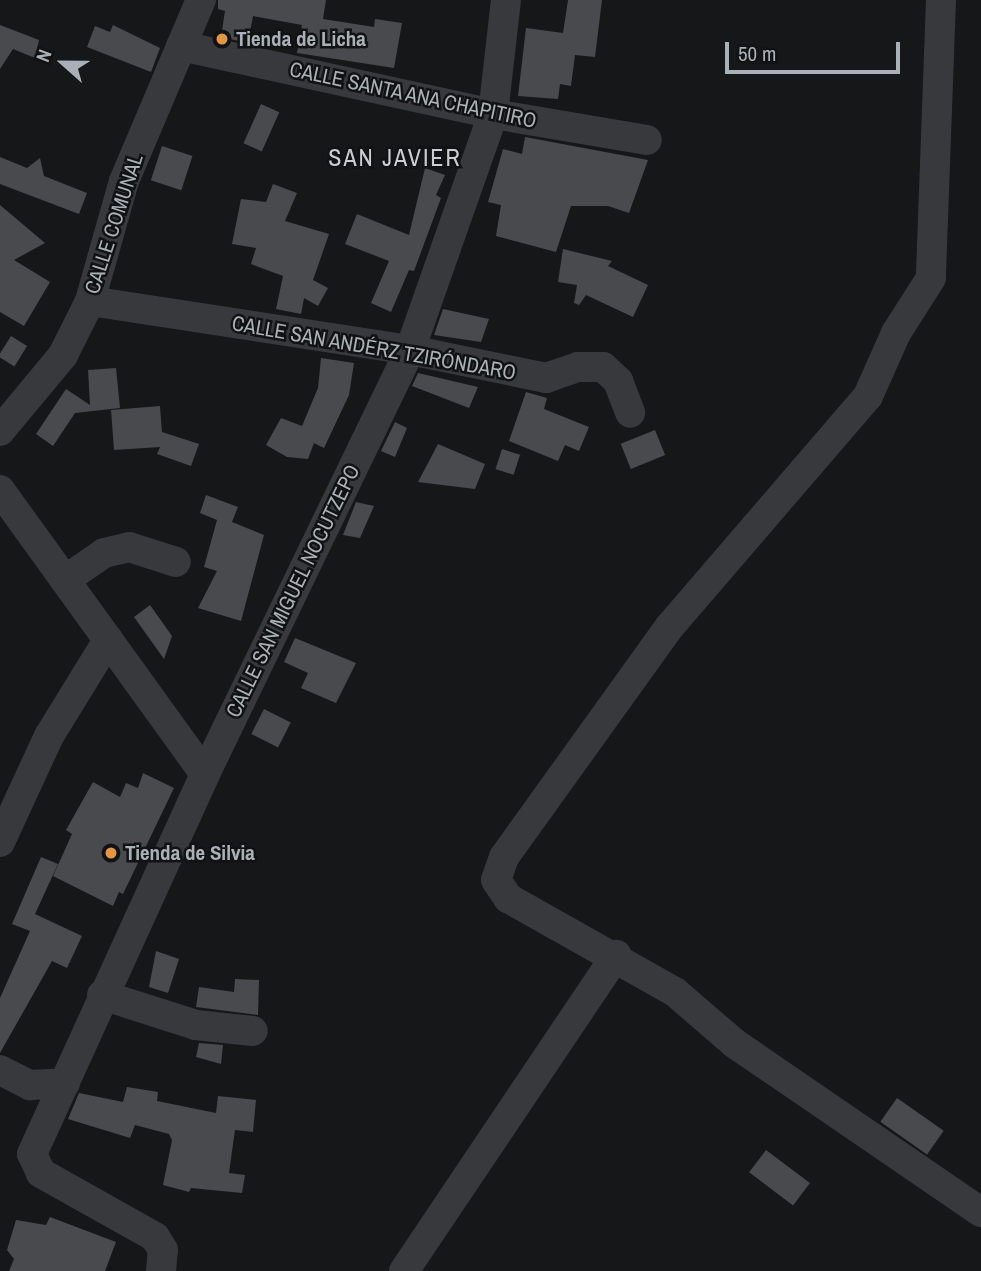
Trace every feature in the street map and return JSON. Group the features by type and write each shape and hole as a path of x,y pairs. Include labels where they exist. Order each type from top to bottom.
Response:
{"street":[{"name":"CALLE COMUNAL","path":"0,431 63,355 90,302 124,181 201,0"},
{"name":"CALLE SAN MIGUEL NOCUTZEPO","path":"162,1261 155,1237 41,1173 32,1154 102,995 160,883 205,774 410,350 494,114 506,0"},
{"path":"941,0 931,278 896,333 868,397 670,626 504,857 496,880 508,898 616,955 675,992 734,1044 981,1212"},
{"name":"CALLE SANTA ANA CHAPITIRO","path":"181,46 494,114 647,140"},
{"name":"CALLE SAN ANDÉRZ TZIRÓNDARO","path":"90,302 410,350 546,378 578,367 603,367 618,381 629,413"},
{"path":"0,490 205,774"},
{"path":"65,580 104,553 129,547 176,562"},
{"path":"0,842 50,736 108,640"},
{"path":"404,1271 616,955"},
{"path":"102,995 197,1025 253,1031"},
{"path":"0,1070 30,1085 65,1083"}],"building":[{"path":"218,0 326,0 323,19 374,27 375,19 402,23 394,68 297,53 302,25 253,16 248,43 221,37 225,11 218,9"},
{"path":"568,0 602,0 595,57 575,55 571,86 560,84 558,99 518,96 526,28 563,33"},
{"path":"0,25 39,40 35,58 13,49 0,69"},
{"path":"113,25 160,48 151,72 87,47 95,26 110,32"},
{"path":"261,104 279,112 262,151 244,143"},
{"path":"525,137 648,160 629,213 608,206 571,206 556,252 496,236 501,205 488,202 503,149 522,154"},
{"path":"162,146 192,156 181,190 151,180"},
{"path":"0,157 27,168 40,158 44,176 87,193 79,214 0,184"},
{"path":"425,168 445,175 436,195 441,198 414,271 409,270 391,312 371,303 389,261 345,244 357,214 409,235"},
{"path":"273,184 297,193 285,221 329,234 313,280 328,288 318,306 304,298 301,314 276,309 283,276 251,264 256,248 232,244 241,199 266,202"},
{"path":"0,205 45,243 14,260 50,282 24,326 0,312"},
{"path":"563,249 612,261 608,266 648,285 633,317 586,295 579,305 574,303 577,285 558,282"},
{"path":"443,309 489,319 481,342 434,335"},
{"path":"11,336 27,346 14,366 0,357"},
{"path":"321,358 354,363 349,395 324,448 314,443 308,459 287,457 266,445 281,418 302,426 318,388"},
{"path":"116,368 120,408 75,413 53,446 36,434 66,389 90,405 88,370"},
{"path":"418,373 478,387 469,408 412,386"},
{"path":"526,392 547,398 544,409 589,427 579,451 565,445 558,461 509,441"},
{"path":"160,406 162,432 199,444 191,466 157,454 160,447 114,450 111,410"},
{"path":"395,422 407,428 395,457 381,451"},
{"path":"655,430 665,455 631,469 621,444"},
{"path":"438,444 485,464 475,489 418,482"},
{"path":"502,449 520,455 514,475 496,469"},
{"path":"206,495 238,507 232,522 264,535 241,621 198,608 217,571 204,567 217,520 200,513"},
{"path":"356,502 374,506 360,538 343,535"},
{"path":"150,605 172,636 164,659 134,617"},
{"path":"295,638 356,663 336,703 301,688 308,673 284,662"},
{"path":"264,709 291,723 278,748 251,734"},
{"path":"143,773 174,788 123,894 119,892 113,906 53,876 72,834 66,830 93,782 120,797 126,783 138,788"},
{"path":"41,857 58,864 35,914 82,936 67,968 52,961 0,1053 0,998 30,931 12,924"},
{"path":"156,951 179,959 168,993 149,987"},
{"path":"235,979 259,980 258,1015 196,1007 199,987 234,992"},
{"path":"199,1043 223,1045 221,1064 196,1057"},
{"path":"127,1087 158,1092 157,1101 216,1113 218,1096 256,1100 253,1132 235,1130 229,1173 245,1175 242,1193 191,1188 189,1192 163,1185 172,1140 169,1134 135,1125 130,1138 68,1119 79,1093 123,1102"},
{"path":"897,1098 944,1131 927,1154 880,1122"},
{"path":"766,1150 810,1183 793,1205 749,1172"},
{"path":"50,1217 116,1242 105,1271 9,1271 14,1259 7,1250 16,1220 46,1225"}],"place":[{"name":"Tienda de Licha","path":"222,39"},
{"name":"Tienda de Silvia","path":"111,853"}],"district":[{"name":"SAN JAVIER","path":"395,158"}]}
